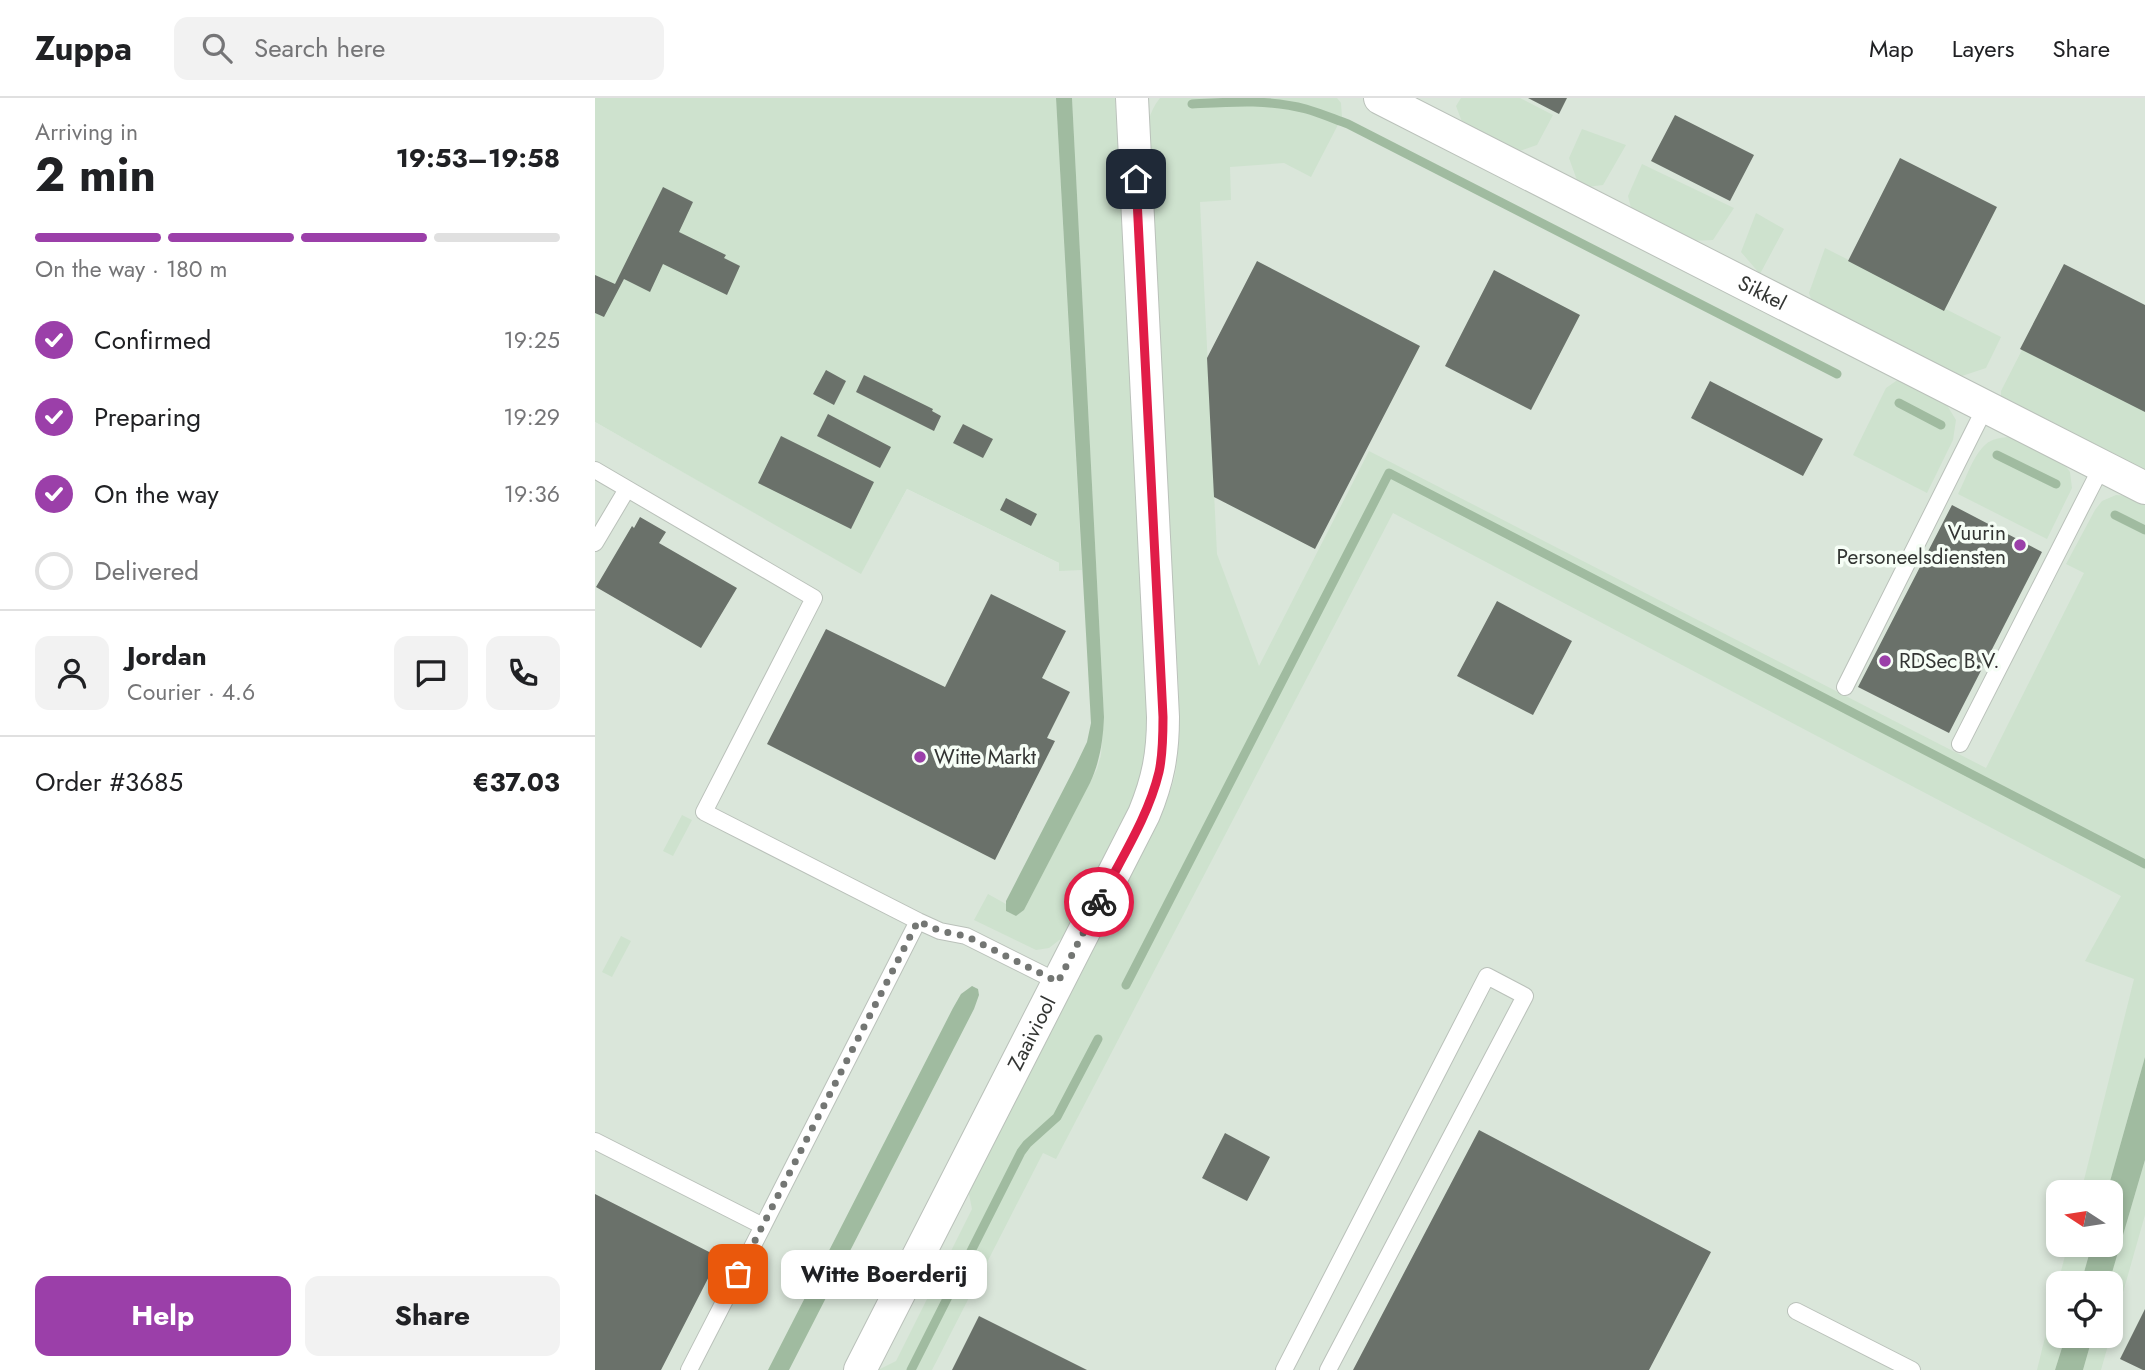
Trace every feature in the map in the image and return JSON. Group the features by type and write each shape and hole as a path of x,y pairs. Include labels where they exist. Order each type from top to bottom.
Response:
{"street":[{"name":"Zaaiviool","path":"860,1370 1144,814 1156,782 1162,754 1163,717 1132,98"},
{"name":"Sikkel","path":"1380,98 2145,488"}],"lane":[{"path":"1845,687 1986,406"},
{"path":"1960,744 2102,466"},
{"path":"595,470 814,598 704,812 918,921 940,931 966,936 1058,982"},
{"path":"595,543 627,489"},
{"path":"689,1370 918,921"},
{"path":"1284,1370 1487,976 1525,996 1328,1370"},
{"path":"595,1141 762,1226"},
{"path":"1796,1311 1912,1370"}],"shaded area":[{"path":"595,98 1056,98 1082,570 1059,571 1059,563 907,489 861,574 595,422"},
{"path":"1035,98 2145,98 2145,1370 595,1370 595,422 861,573 907,489 1059,563"},
{"path":"1056,98 1072,98 1104,717 1100,751 1090,783 1024,910 1016,916 1006,911 1006,901 1087,742 1091,723"},
{"path":"1072,98 1115,98 1149,730 1144,770 1136,794 1062,938 1049,948 1036,950 974,920 988,894 1006,904 1006,911 1016,916 1024,910 1097,769 1101,755 1104,717"},
{"path":"1160,98 1337,98 1341,103 1342,117 1311,177 1284,163 1230,167 1231,200 1200,202 1217,554 1259,666 1369,451 1986,768 2084,573 2066,564 2095,510 2102,501 2116,495 2145,501 2145,1057 2110,1180 2084,1180 2134,979 2085,961 2121,896 1393,513 1056,1159 1043,1153 932,1370 878,1370 896,1361 972,1209 968,1189 1157,819 1175,776 1179,740 1179,691 1147,152 1147,131 1155,104"},
{"path":"1461,98 1520,98 1553,115 1537,145 1517,152 1464,127 1456,106"},
{"path":"1582,129 1626,145 1603,185 1587,187 1578,183 1569,158"},
{"path":"1642,164 1734,208 1713,240 1688,241 1632,212 1628,196"},
{"path":"1756,213 1784,229 1760,274 1741,252"},
{"path":"1825,248 2001,337 1986,368 1959,377 1812,302 1809,293"},
{"path":"2023,348 2145,409 2145,473 2001,398 2001,391"},
{"path":"1896,381 1904,381 1945,402 1956,420 1953,440 1927,493 1853,455 1886,388"},
{"path":"2007,437 2017,438 2064,464 2070,472 2072,488 2047,539 1958,494 1981,449 1991,441"},
{"path":"682,815 692,820 673,856 663,851"},
{"path":"621,936 631,941 612,977 602,972"},
{"path":"972,986 978,989 979,995 974,1009 789,1370 768,1370 953,1008 961,994"},
{"path":"2145,1057 2145,1160 2123,1235 2123,1180 2110,1180"},
{"path":"2145,1160 2145,1215 2123,1293 2123,1271 2113,1271 2117,1257 2123,1257 2123,1235"},
{"path":"2065,1257 2088,1257 2084,1271 2061,1271"},
{"path":"2088,1257 2117,1257 2113,1271 2084,1271"},
{"path":"2046,1333 2046,1348 2062,1348 2055,1370 2037,1370"},
{"path":"2062,1348 2089,1348 2083,1370 2055,1370"},
{"path":"2089,1348 2107,1348 2101,1370 2083,1370"}],"building":[{"path":"1528,98 1567,98 1559,114"},
{"path":"1675,115 1754,155 1730,201 1651,161"},
{"path":"1900,158 1997,207 1944,311 1848,261"},
{"path":"663,187 693,202 679,232 726,255 724,258 740,266 727,295 663,264 650,292 624,279 604,317 595,313 595,275 615,284"},
{"path":"1257,261 1420,346 1315,549 1214,497 1207,358"},
{"path":"2064,264 2145,305 2145,412 2020,349"},
{"path":"1494,270 1580,315 1531,410 1445,366"},
{"path":"826,370 846,381 834,405 813,394"},
{"path":"864,375 933,409 932,411 941,416 934,431 856,392"},
{"path":"1710,381 1823,439 1803,476 1691,418"},
{"path":"828,414 891,447 880,468 817,436"},
{"path":"963,424 993,439 983,458 953,443"},
{"path":"781,436 874,482 851,529 758,483"},
{"path":"1006,498 1037,514 1031,526 1000,510"},
{"path":"1952,505 2042,552 1949,733 1858,687"},
{"path":"640,517 666,532 659,543 737,588 701,648 596,587"},
{"name":"Witte Markt","path":"991,594 1066,631 1042,678 1070,692 1047,738 1055,741 995,860 767,744 826,629 945,687"},
{"path":"1497,601 1572,641 1533,715 1457,676"},
{"path":"1479,1130 1711,1252 1649,1370 1353,1370"},
{"path":"1225,1133 1270,1157 1247,1201 1202,1178"},
{"path":"595,1194 719,1257 661,1370 595,1370"},
{"path":"2145,1309 2145,1370 2143,1370 2120,1359"},
{"path":"979,1316 1087,1370 952,1370"}],"waterway":[{"path":"1192,104 1278,104 1306,109 1348,124 1837,374"},
{"path":"1899,403 1941,425"},
{"path":"1997,455 2056,484"},
{"path":"1126,985 1389,473 2145,864"},
{"path":"2115,515 2145,530"},
{"path":"911,1370 1021,1152 1057,1117 1098,1039"}],"way so far":[{"path":"738,1274 918,921 940,931 966,936 1058,982 1099,902"}],"place":[{"name":"Vuurin Personeelsdiensten","path":"2020,545"},
{"name":"RDSec B.V.","path":"1885,661"},
{"name":"Witte Markt","path":"920,757"},
{"name":"Witte Boerderij","path":"738,1274"}],"route":[{"path":"1099,902 1144,814 1156,782 1162,754 1163,717 1136,179"}]}
